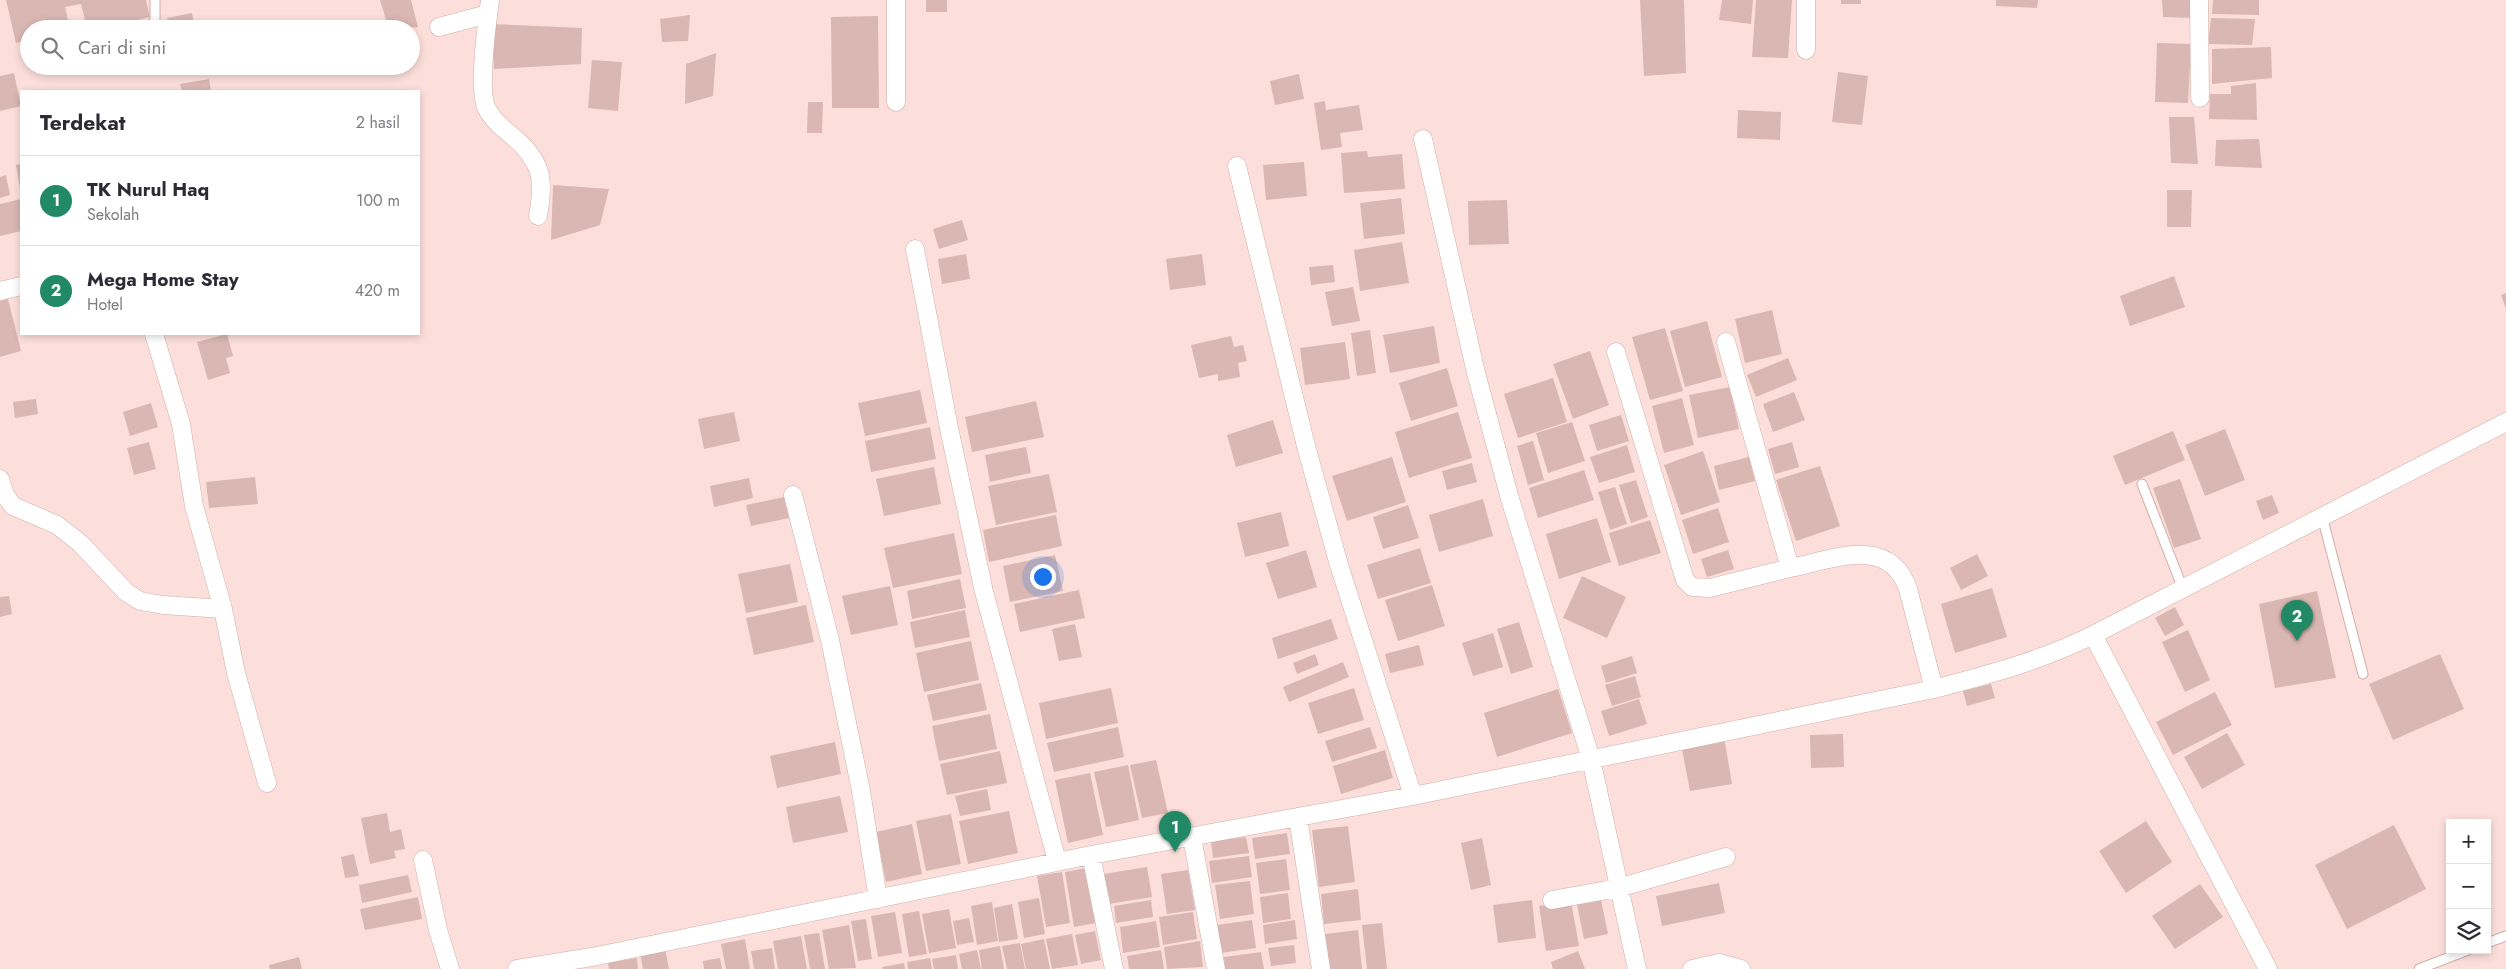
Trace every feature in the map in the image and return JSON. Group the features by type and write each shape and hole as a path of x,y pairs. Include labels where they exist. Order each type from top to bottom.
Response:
{"street":[{"path":"896,0 896,102"},
{"path":"1806,0 1806,50"},
{"path":"2199,0 2200,98"},
{"path":"439,27 489,7 484,51 486,106 495,120 519,141 538,164 542,191 538,216"},
{"path":"1423,139 1476,373 1510,499 1592,759 1618,888 1637,969"},
{"path":"1237,166 1306,446 1339,565 1413,796"},
{"path":"915,249 949,428 984,592 1057,862"},
{"path":"0,291 20,286"},
{"path":"154,335 181,424 194,506 223,609 236,673 267,783"},
{"path":"1726,342 1790,568"},
{"path":"1616,352 1685,580 1692,588 1710,588 1790,568 1860,554 1873,555 1894,564 1904,576 1934,689"},
{"path":"517,969 594,963 1091,855 1413,796 1934,689 2026,664 2054,654 2093,635 2506,422"},
{"path":"0,479 5,495 13,506 56,525 80,543 126,592 140,601 163,605 223,609"},
{"path":"793,495 830,640 862,791 878,900"},
{"path":"2093,635 2268,969"},
{"path":"1298,817 1321,969"},
{"path":"1192,837 1216,969"},
{"path":"1091,855 1114,969"},
{"path":"1552,900 1618,888 1726,857"},
{"path":"423,860 438,930 450,969"},
{"path":"1692,969 1719,963 1741,969"}],"lane":[{"path":"154,0 156,20"},
{"path":"2142,484 2183,589"},
{"path":"2322,516 2363,674"},
{"path":"2491,942 2506,936"},
{"path":"2419,969 2458,954"}],"building":[{"path":"6,0 146,0 150,17 137,20 85,20 81,4 65,7 68,20 20,20 20,42 16,43"},
{"path":"380,0 411,0 416,20 386,20"},
{"path":"926,0 947,0 947,12 926,12"},
{"path":"1640,0 1684,0 1686,73 1644,76"},
{"path":"1722,0 1753,0 1751,24 1719,20"},
{"path":"1756,0 1792,0 1788,58 1752,57"},
{"path":"1841,0 1861,0 1861,4 1841,4"},
{"path":"1996,0 2038,0 2037,8 1996,6"},
{"path":"2162,0 2190,0 2190,18 2163,17"},
{"path":"2213,0 2259,0 2259,15 2212,14"},
{"path":"192,13 193,20 167,20 167,18"},
{"path":"690,15 688,41 662,42 660,19"},
{"path":"878,16 879,108 832,108 831,17"},
{"path":"2211,18 2255,19 2252,45 2208,44"},
{"path":"491,24 582,28 581,64 494,69"},
{"path":"2157,43 2191,44 2188,103 2155,102"},
{"path":"2271,47 2272,78 2212,84 2212,49"},
{"path":"716,53 713,96 685,104 686,64"},
{"path":"592,60 622,62 618,111 588,108"},
{"path":"1838,72 1868,76 1862,125 1832,122"},
{"path":"14,73 20,106 0,111 0,76"},
{"path":"1299,74 1304,99 1275,105 1270,81"},
{"path":"209,79 211,90 182,90 180,84"},
{"path":"2256,83 2257,120 2209,119 2210,94 2231,94 2231,86"},
{"path":"1325,101 1326,110 1359,105 1363,130 1340,133 1342,147 1321,150 1314,103"},
{"path":"808,102 823,102 822,133 807,133"},
{"path":"1738,110 1781,112 1780,140 1737,138"},
{"path":"2169,117 2194,117 2198,164 2171,163"},
{"path":"2259,139 2262,168 2215,166 2216,140"},
{"path":"1367,151 1368,157 1402,154 1405,189 1344,193 1341,153"},
{"path":"1304,162 1307,196 1266,200 1263,165"},
{"path":"20,164 20,188 16,165"},
{"path":"6,175 10,195 0,198 0,177"},
{"path":"553,185 609,189 600,225 551,240"},
{"path":"2167,190 2192,190 2191,227 2167,227"},
{"path":"1401,198 1405,234 1364,239 1360,203"},
{"path":"20,199 20,231 0,236 0,204"},
{"path":"1507,200 1509,244 1469,245 1468,201"},
{"path":"962,220 968,240 939,249 933,229"},
{"path":"1402,242 1409,283 1360,291 1354,250"},
{"path":"966,254 970,279 942,284 938,259"},
{"path":"1202,254 1206,285 1170,290 1166,259"},
{"path":"1333,265 1335,282 1311,285 1309,267"},
{"path":"2174,276 2185,307 2130,326 2120,296"},
{"path":"1353,287 1360,321 1332,326 1325,292"},
{"path":"2506,293 2506,309 2501,295"},
{"path":"8,299 21,351 0,357 0,301"},
{"path":"1772,310 1782,354 1745,363 1735,319"},
{"path":"1707,321 1722,377 1685,387 1670,331"},
{"path":"1434,326 1440,363 1390,373 1383,335"},
{"path":"1665,328 1683,391 1650,400 1632,337"},
{"path":"1370,330 1376,373 1357,376 1351,333"},
{"path":"227,335 233,356 226,358 230,373 208,380 197,342"},
{"path":"1231,336 1234,347 1243,345 1247,361 1238,363 1240,377 1218,381 1218,374 1199,378 1191,345"},
{"path":"1345,342 1350,379 1305,385 1300,348"},
{"path":"1590,351 1609,405 1573,419 1553,364"},
{"path":"1788,358 1797,380 1756,397 1747,375"},
{"path":"1447,368 1458,406 1411,421 1399,383"},
{"path":"1553,378 1567,422 1518,438 1504,394"},
{"path":"1730,387 1739,429 1698,438 1689,395"},
{"path":"920,390 927,423 865,436 858,403"},
{"path":"1794,392 1805,420 1773,432 1763,404"},
{"path":"1682,398 1694,445 1664,453 1652,406"},
{"path":"36,399 38,414 15,418 13,402"},
{"path":"1036,401 1044,437 972,452 965,417"},
{"path":"151,403 158,427 130,436 123,412"},
{"path":"734,412 740,441 704,449 698,419"},
{"path":"1458,412 1472,458 1409,478 1395,432"},
{"path":"1621,415 1629,441 1597,451 1589,425"},
{"path":"1273,420 1283,453 1236,467 1227,435"},
{"path":"1572,422 1585,461 1548,473 1536,433"},
{"path":"930,427 936,459 871,472 865,441"},
{"path":"2225,429 2245,480 2205,496 2185,445"},
{"path":"2173,431 2185,460 2125,485 2113,456"},
{"path":"1533,441 1544,480 1528,485 1517,446"},
{"path":"149,442 156,469 134,475 127,448"},
{"path":"1792,442 1799,467 1775,474 1768,449"},
{"path":"1627,445 1635,472 1599,483 1590,457"},
{"path":"1026,447 1031,473 990,482 985,455"},
{"path":"1703,451 1720,502 1681,515 1664,465"},
{"path":"1392,457 1406,502 1347,521 1332,476"},
{"path":"1749,457 1755,481 1719,490 1714,466"},
{"path":"1472,463 1477,482 1447,490 1442,471"},
{"path":"1820,466 1840,526 1796,541 1776,480"},
{"path":"934,467 941,504 884,516 876,479"},
{"path":"1584,470 1594,500 1538,518 1529,488"},
{"path":"1049,474 1057,512 996,525 988,486"},
{"path":"255,477 258,504 209,508 206,482"},
{"path":"749,478 753,498 714,507 710,486"},
{"path":"2180,479 2201,539 2174,548 2153,488"},
{"path":"1636,480 1648,517 1631,523 1619,485"},
{"path":"1615,487 1627,524 1610,530 1598,492"},
{"path":"2272,495 2279,513 2263,520 2256,501"},
{"path":"784,497 789,518 751,526 746,505"},
{"path":"1483,499 1493,536 1439,552 1429,515"},
{"path":"1408,505 1419,538 1383,549 1373,517"},
{"path":"1718,508 1729,542 1693,554 1682,520"},
{"path":"1281,512 1289,546 1245,557 1237,523"},
{"path":"1056,515 1062,546 989,562 983,530"},
{"path":"1597,518 1611,562 1559,579 1546,534"},
{"path":"1650,520 1661,553 1619,566 1609,533"},
{"path":"954,533 962,574 893,588 884,548"},
{"path":"1420,548 1431,583 1378,599 1367,565"},
{"path":"1306,550 1317,587 1278,599 1266,563"},
{"path":"1728,550 1734,569 1707,577 1701,559"},
{"path":"1977,554 1988,576 1961,590 1950,568"},
{"path":"1055,555 1063,591 1010,602 1003,566"},
{"path":"790,564 798,602 746,613 738,574"},
{"path":"1582,576 1626,597 1607,638 1563,618"},
{"path":"960,579 966,608 912,619 907,591"},
{"path":"1432,585 1445,626 1398,641 1385,600"},
{"path":"890,586 898,625 851,635 842,596"},
{"path":"1992,588 2007,637 1955,653 1941,604"},
{"path":"1079,590 1085,618 1020,632 1014,604"},
{"path":"2317,591 2336,678 2275,688 2259,604"},
{"path":"9,596 12,614 0,617 0,597"},
{"path":"806,605 814,642 754,655 746,618"},
{"path":"2175,607 2184,625 2165,636 2155,618"},
{"path":"965,610 970,637 915,648 910,622"},
{"path":"1331,619 1338,639 1278,659 1272,638"},
{"path":"1519,622 1533,667 1511,674 1497,629"},
{"path":"1075,624 1082,657 1059,661 1052,629"},
{"path":"2188,630 2210,680 2185,692 2162,642"},
{"path":"1493,633 1503,667 1473,676 1462,643"},
{"path":"971,641 979,680 924,692 916,653"},
{"path":"1419,645 1424,665 1390,673 1385,654"},
{"path":"1315,654 1319,665 1297,674 1293,663"},
{"path":"2440,654 2464,709 2393,740 2369,684"},
{"path":"1632,656 1637,673 1606,683 1601,666"},
{"path":"1343,662 1349,677 1289,702 1283,687"},
{"path":"1635,676 1641,697 1612,706 1605,685"},
{"path":"981,683 987,710 933,721 927,695"},
{"path":"1991,684 1995,698 1967,706 1963,691"},
{"path":"1111,688 1118,723 1046,739 1039,703"},
{"path":"1354,688 1364,720 1318,734 1308,703"},
{"path":"1558,689 1572,733 1497,757 1484,713"},
{"path":"2215,692 2232,725 2173,755 2156,722"},
{"path":"1639,699 1647,724 1609,736 1601,711"},
{"path":"990,714 997,749 939,761 932,726"},
{"path":"1118,727 1124,757 1054,772 1047,743"},
{"path":"1370,727 1377,748 1332,762 1325,741"},
{"path":"2227,733 2245,765 2202,789 2184,757"},
{"path":"1843,734 1844,767 1811,768 1810,735"},
{"path":"1724,737 1732,784 1690,791 1681,744"},
{"path":"835,742 841,774 777,788 770,756"},
{"path":"1385,750 1393,778 1341,794 1333,766"},
{"path":"1000,751 1007,783 947,795 940,764"},
{"path":"1156,760 1168,813 1142,818 1130,765"},
{"path":"1128,765 1139,820 1106,827 1094,772"},
{"path":"1090,773 1103,835 1068,843 1055,780"},
{"path":"987,789 991,810 960,816 955,796"},
{"path":"840,796 848,832 793,843 786,807"},
{"path":"1009,811 1018,853 968,864 959,821"},
{"path":"387,813 390,832 401,829 405,849 394,851 396,858 370,864 361,818"},
{"path":"951,814 961,864 926,871 916,821"},
{"path":"2146,821 2172,862 2126,893 2099,851"},
{"path":"912,824 922,874 886,882 876,832"},
{"path":"2394,825 2426,889 2347,929 2315,865"},
{"path":"1348,826 1355,882 1319,887 1312,830"},
{"path":"1287,833 1290,854 1255,859 1252,838"},
{"path":"1246,837 1249,853 1213,858 1211,841"},
{"path":"1482,838 1491,885 1471,890 1461,843"},
{"path":"354,854 359,876 345,878 341,857"},
{"path":"1249,856 1252,877 1212,883 1209,861"},
{"path":"1286,859 1290,890 1260,894 1256,863"},
{"path":"1147,867 1152,897 1109,904 1104,874"},
{"path":"1086,868 1096,923 1074,927 1065,872"},
{"path":"1188,870 1195,910 1167,914 1161,874"},
{"path":"1062,872 1070,923 1046,927 1037,876"},
{"path":"408,875 412,892 362,903 359,885"},
{"path":"1250,881 1254,914 1220,919 1215,885"},
{"path":"1719,883 1725,913 1662,926 1656,896"},
{"path":"2200,884 2223,917 2175,949 2152,916"},
{"path":"1358,889 1361,920 1324,924 1321,894"},
{"path":"1288,893 1291,919 1263,923 1260,897"},
{"path":"1600,895 1608,934 1584,939 1576,900"},
{"path":"418,897 422,919 365,930 360,909"},
{"path":"1039,898 1045,934 1024,938 1018,902"},
{"path":"1151,900 1153,917 1116,923 1114,906"},
{"path":"1532,900 1536,938 1498,943 1493,905"},
{"path":"1571,901 1579,946 1546,951 1539,906"},
{"path":"992,902 998,941 977,945 971,906"},
{"path":"1012,904 1018,939 999,942 994,908"},
{"path":"949,909 956,948 929,953 922,914"},
{"path":"919,911 927,954 909,957 902,914"},
{"path":"895,912 902,953 878,957 871,916"},
{"path":"1193,912 1197,939 1163,945 1159,917"},
{"path":"969,918 974,942 957,945 953,921"},
{"path":"866,919 872,959 858,961 851,921"},
{"path":"1252,920 1256,948 1221,953 1217,925"},
{"path":"1295,920 1297,939 1265,944 1263,925"},
{"path":"1156,921 1160,947 1123,953 1120,927"},
{"path":"1382,923 1387,969 1367,969 1362,925"},
{"path":"849,925 856,968 829,969 822,930"},
{"path":"1358,930 1362,969 1329,969 1325,934"},
{"path":"1095,931 1101,960 1081,964 1075,935"},
{"path":"819,933 825,969 810,969 804,935"},
{"path":"1072,934 1078,965 1052,969 1046,939"},
{"path":"801,936 807,969 778,969 773,941"},
{"path":"745,939 750,969 726,969 721,944"},
{"path":"1044,939 1050,969 1026,969 1021,944"},
{"path":"1200,941 1203,967 1167,969 1164,947"},
{"path":"1020,943 1025,969 1007,969 1002,946"},
{"path":"1294,945 1296,963 1271,966 1268,948"},
{"path":"1000,946 1004,969 982,969 979,950"},
{"path":"665,948 669,969 643,969 640,953"},
{"path":"772,948 775,969 754,969 751,951"},
{"path":"977,950 981,969 962,969 959,954"},
{"path":"1161,950 1164,969 1129,969 1127,956"},
{"path":"1578,951 1585,969 1553,969 1551,962"},
{"path":"1261,952 1264,969 1225,969 1224,957"},
{"path":"956,955 958,969 934,969 932,959"},
{"path":"299,957 302,969 270,969 269,965"},
{"path":"637,958 638,969 609,969 608,963"},
{"path":"720,958 722,969 704,969 703,961"},
{"path":"930,958 932,969 908,969 907,962"},
{"path":"904,963 905,969 883,969 882,967"}],"place":[{"name":"Mega Home Stay","path":"2297,641"},
{"name":"TK Nurul Haq","path":"1175,852"}]}
